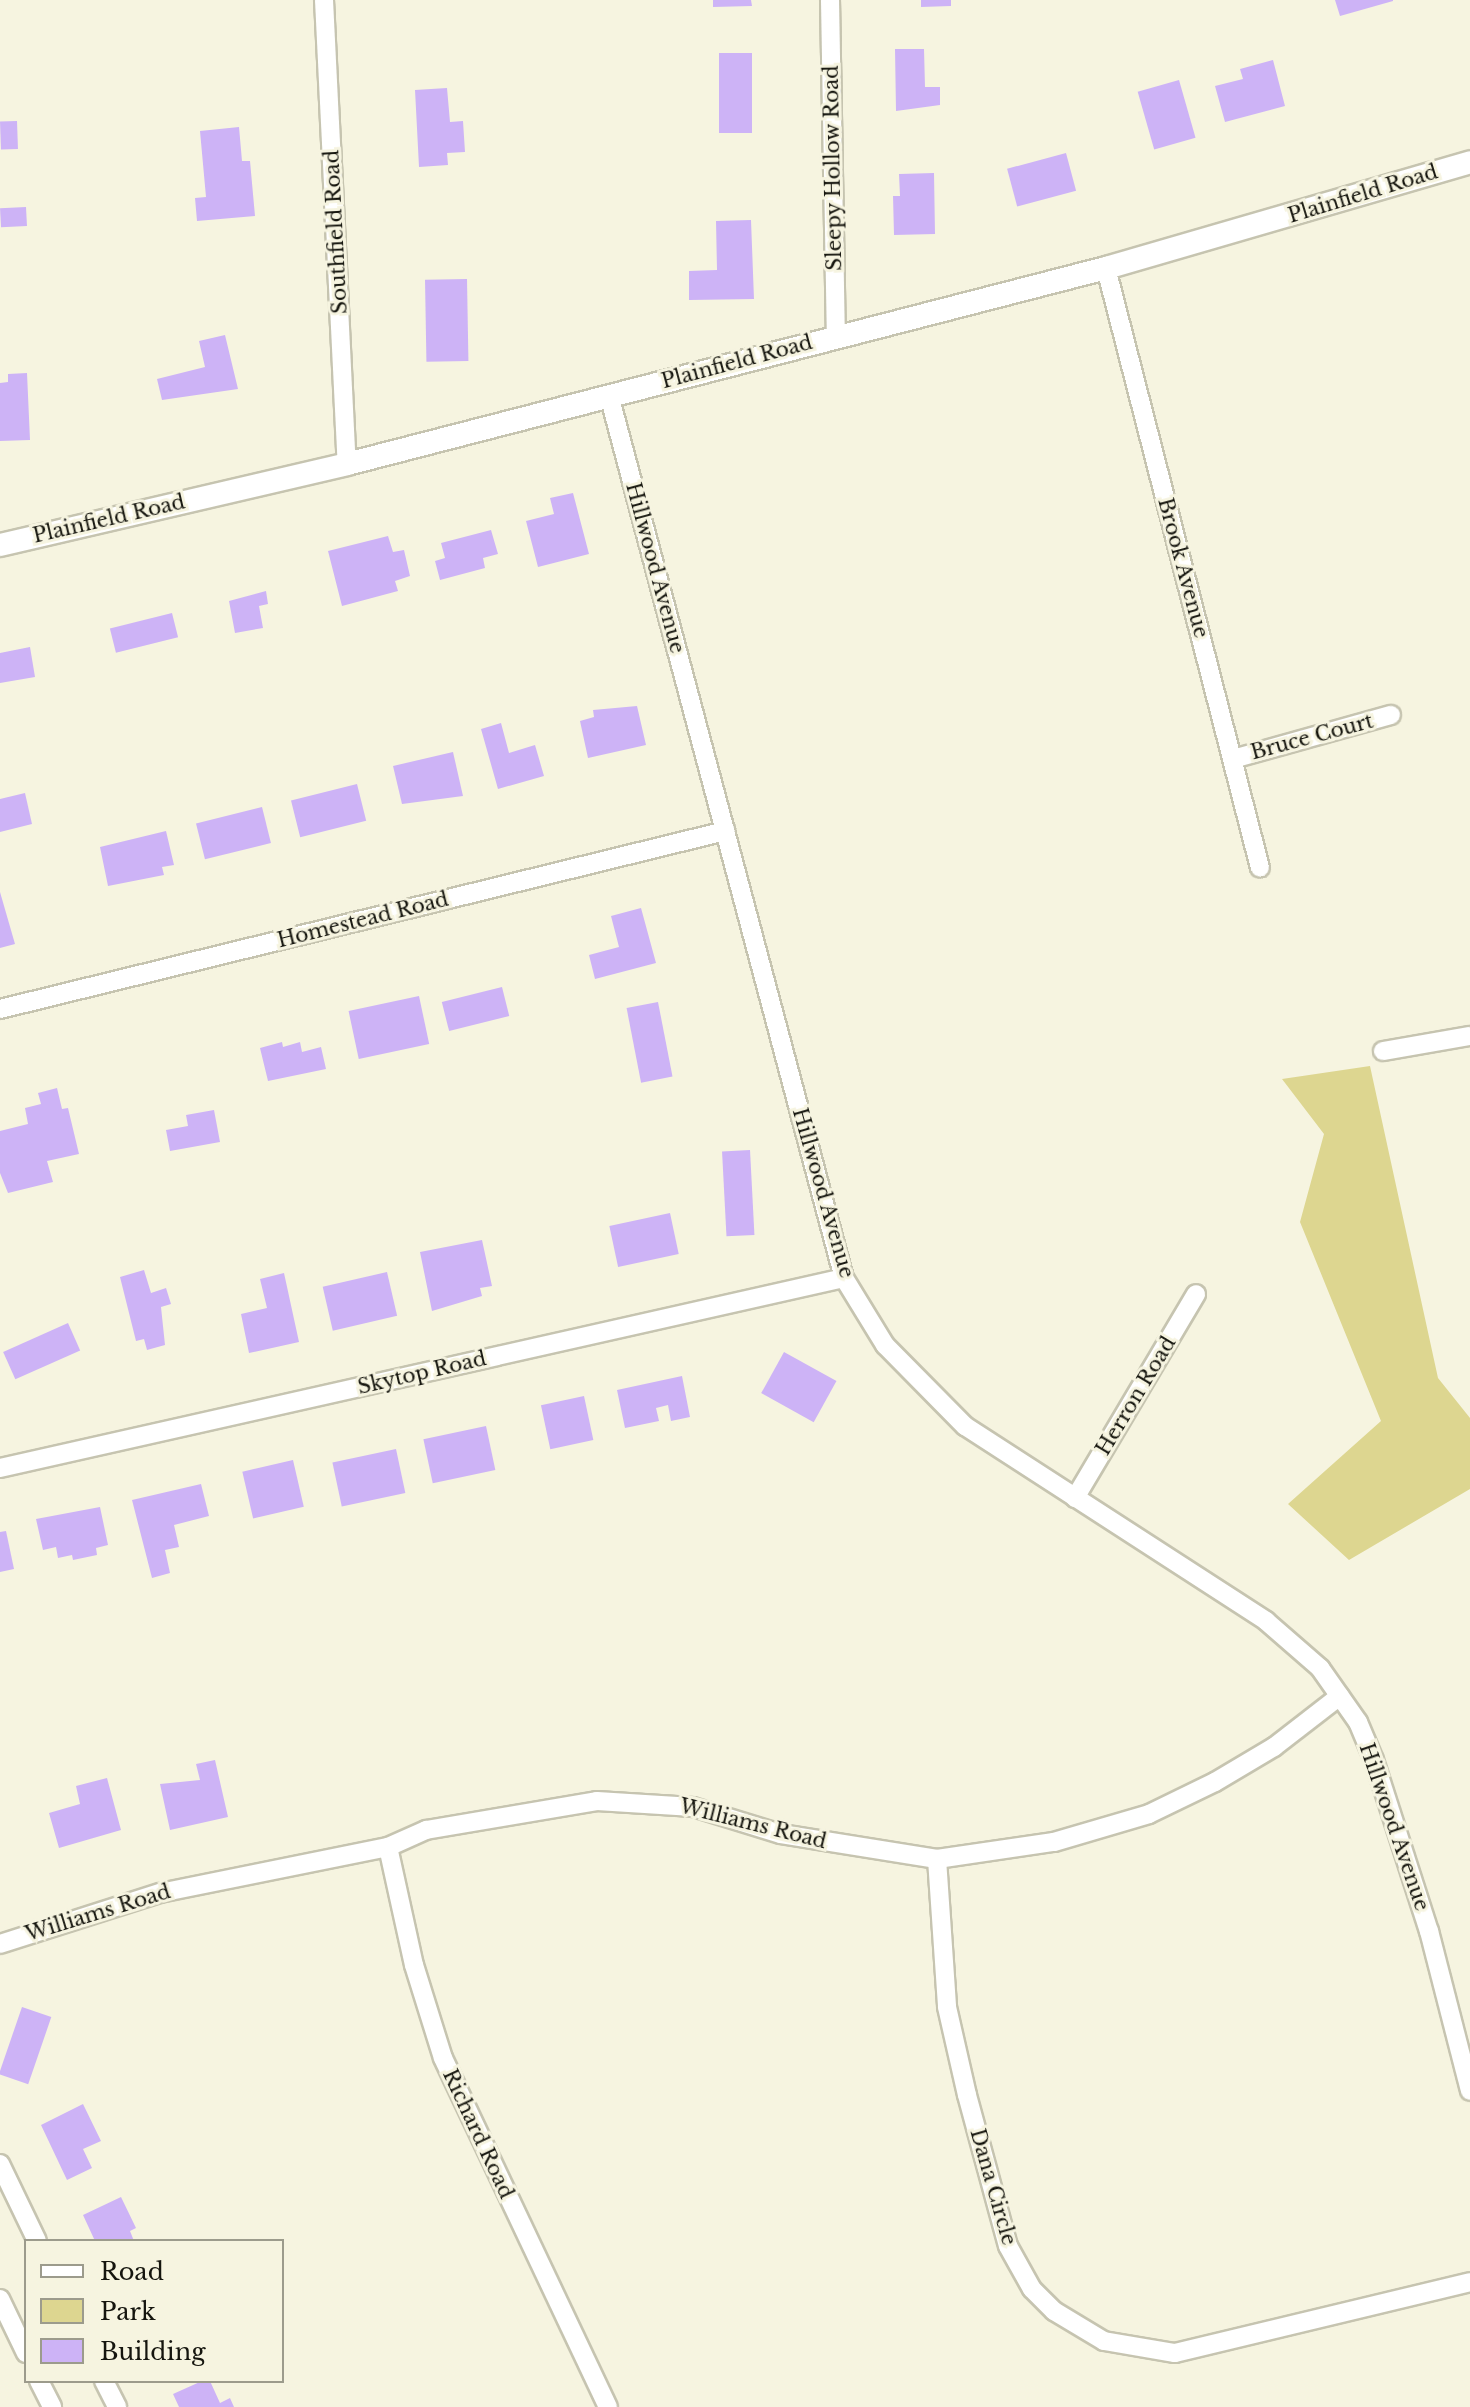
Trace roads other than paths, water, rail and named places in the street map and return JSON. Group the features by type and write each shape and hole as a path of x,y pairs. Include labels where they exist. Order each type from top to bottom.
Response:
{"street":[{"name":"Southfield Road","path":"324,0 347,464"},
{"name":"Sleepy Hollow Road","path":"830,0 836,336"},
{"name":"Plainfield Road","path":"0,545 347,464 1106,268 1470,162"},
{"name":"Brook Avenue","path":"1106,268 1260,868"},
{"name":"Hillwood Avenue","path":"609,395 844,1278 885,1345 928,1393 965,1426 1266,1621 1320,1668 1340,1696 1374,1760 1429,1931 1470,2091"},
{"name":"Bruce Court","path":"1233,759 1391,715"},
{"name":"Homestead Road","path":"0,1009 725,831"},
{"path":"1383,1051 1470,1036"},
{"name":"Skytop Road","path":"0,1468 844,1278"},
{"name":"Herron Road","path":"1075,1498 1196,1294"},
{"name":"Williams Road","path":"0,1944 160,1893 388,1847 426,1830 493,1816 597,1801 653,1801 693,1807 781,1834 937,1859 1054,1842 1149,1814 1274,1747 1340,1696"},
{"name":"Richard Road","path":"388,1847 414,1965 443,2058 608,2407"},
{"name":"Dana Circle","path":"937,1859 947,2007 974,2122 1008,2246 1032,2289 1054,2311 1104,2341 1175,2353 1470,2282"},
{"path":"0,2164 36,2239"},
{"path":"0,2299 24,2349"},
{"path":"40,2383 52,2407"},
{"path":"105,2383 117,2407"}]}
